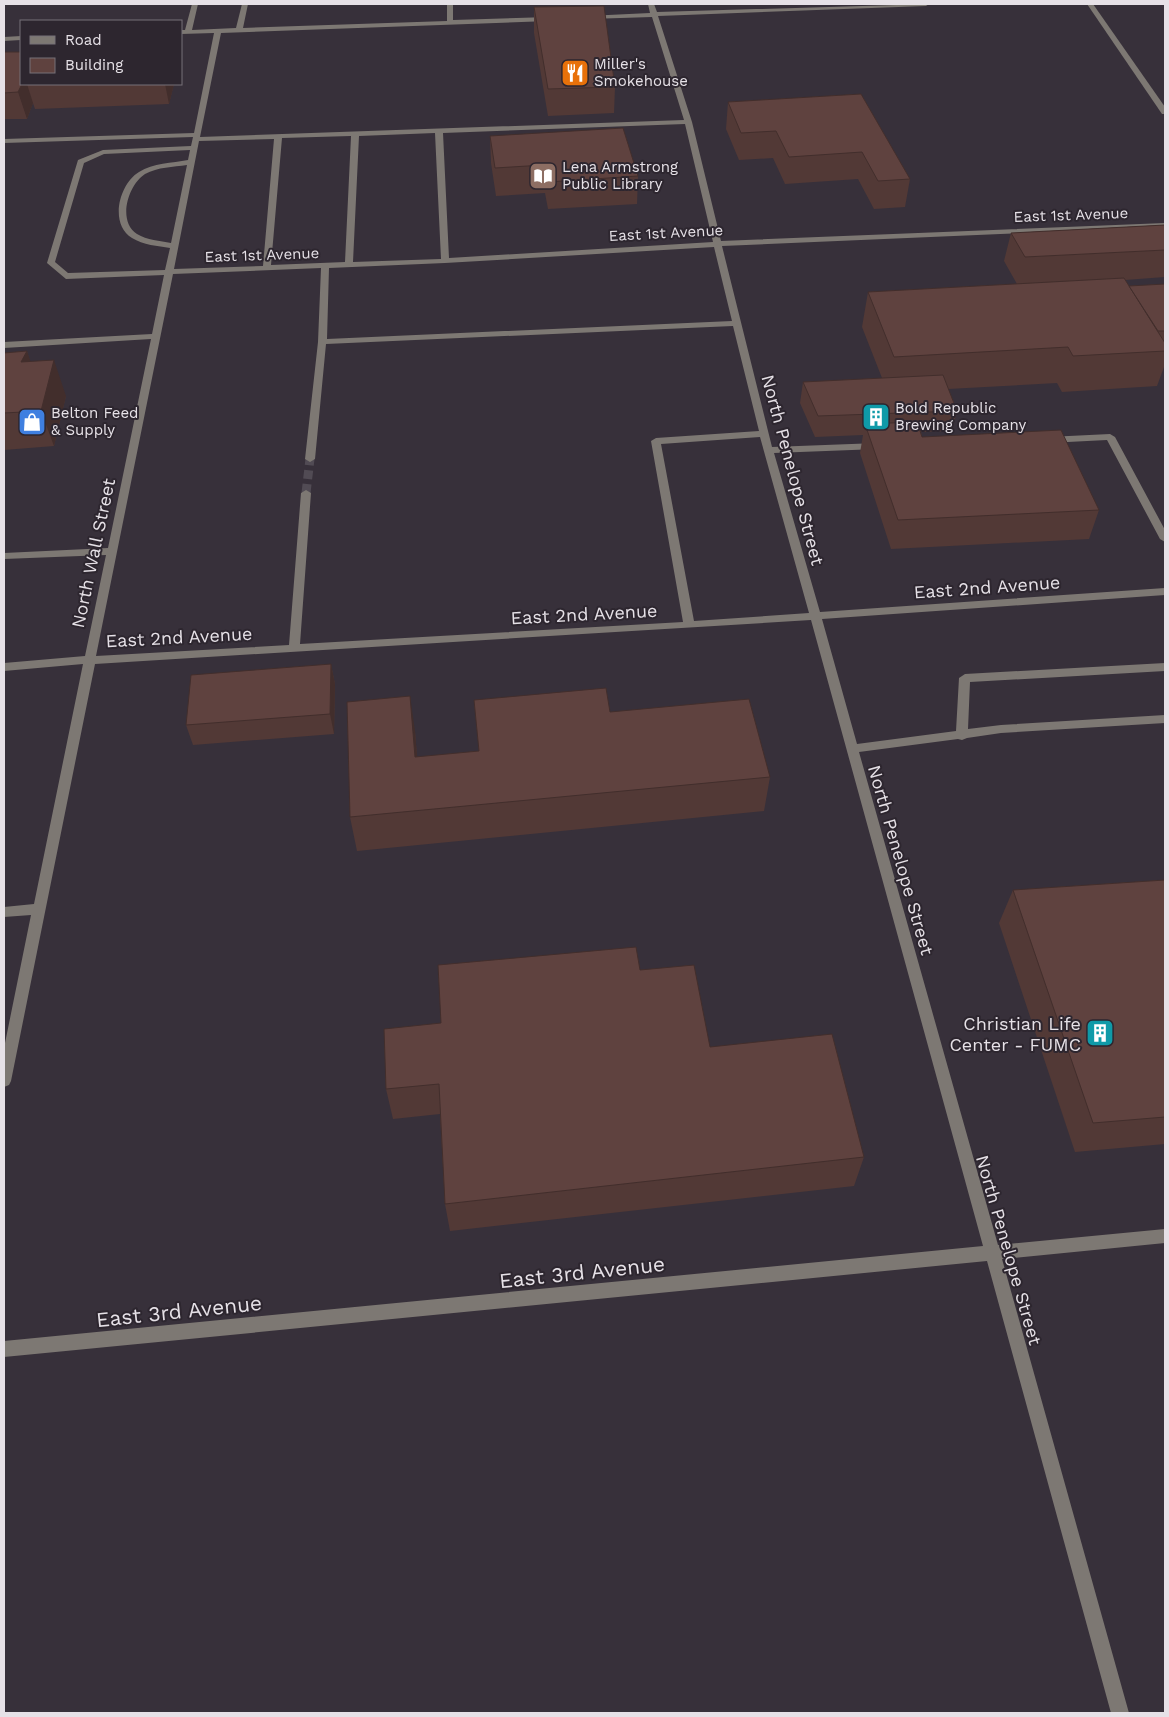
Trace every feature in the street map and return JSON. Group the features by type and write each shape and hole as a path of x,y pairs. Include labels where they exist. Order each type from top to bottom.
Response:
{"street":[{"path":"196,4 185,32 557,18"},
{"path":"239,30 245,4"},
{"path":"450,4 450,23"},
{"path":"576,18 653,9 926,4"},
{"path":"1090,4 1165,112"},
{"name":"North Penelope Street","path":"653,9 688,122 716,244 768,450 1120,1713"},
{"name":"North Wall Street","path":"4,1081 218,31"},
{"path":"4,38 20,38"},
{"path":"4,141 195,141 355,133 688,122"},
{"path":"439,130 445,260"},
{"path":"349,264 355,133"},
{"path":"266,268 278,136"},
{"name":"East 1st Avenue","path":"195,141 103,152 81,162 52,263 66,276 325,266 716,244 1165,225"},
{"path":"174,246 146,242 134,236 124,226 121,216 124,200 132,182 142,174 156,168 191,162"},
{"path":"310,460 322,342 325,266"},
{"path":"322,342 736,323"},
{"path":"4,345 156,336"},
{"path":"689,625 656,441 764,434"},
{"path":"1042,440 1110,438 1165,539"},
{"path":"768,450 885,446"},
{"path":"294,648 306,492"},
{"path":"4,556 112,551"},
{"name":"East 2nd Avenue","path":"4,667 89,660 816,617 1165,591"},
{"path":"962,736 965,678 1165,667"},
{"path":"852,749 1001,730 1165,719"},
{"path":"4,912 39,909"},
{"name":"East 3rd Avenue","path":"4,1349 1165,1236"}],"building":[{"name":"Miller's Smokehouse","path":"604,6 615,87 548,89 534,7"},
{"path":"4,52 20,52 22,85 18,92 4,93"},
{"path":"861,94 910,179 878,181 862,152 789,157 776,131 741,133 728,102"},
{"path":"623,128 638,176 548,182 544,165 495,168 490,136"},
{"path":"1165,225 1165,250 1025,257 1011,233"},
{"path":"1124,278 1165,343 1165,351 1073,356 1068,347 894,357 868,292"},
{"path":"1165,284 1165,331 1158,331 1129,286"},
{"path":"27,351 21,362 54,360 41,411 4,413 4,353"},
{"path":"943,375 957,411 818,416 803,382"},
{"path":"917,422 922,437 1061,430 1099,510 898,520 865,424"},
{"path":"331,664 330,714 186,725 191,675"},
{"path":"606,688 610,712 749,699 770,777 350,817 347,702 410,696 415,757 479,751 474,700"},
{"name":"Christian Life Center - FUMC","path":"1165,880 1165,1117 1093,1123 1013,890"},
{"path":"636,947 640,970 694,965 710,1047 832,1034 864,1157 445,1204 439,1084 386,1089 384,1029 441,1023 438,965"}],"tunnel":[{"path":"306,493 310,459"}],"place":[{"name":"Miller's Smokehouse","path":"575,73"},
{"name":"Lena Armstrong Public Library","path":"543,176"},
{"name":"Bold Republic Brewing Company","path":"876,417"},
{"name":"Belton Feed & Supply","path":"32,422"},
{"name":"Christian Life Center - FUMC","path":"1100,1033"}]}
